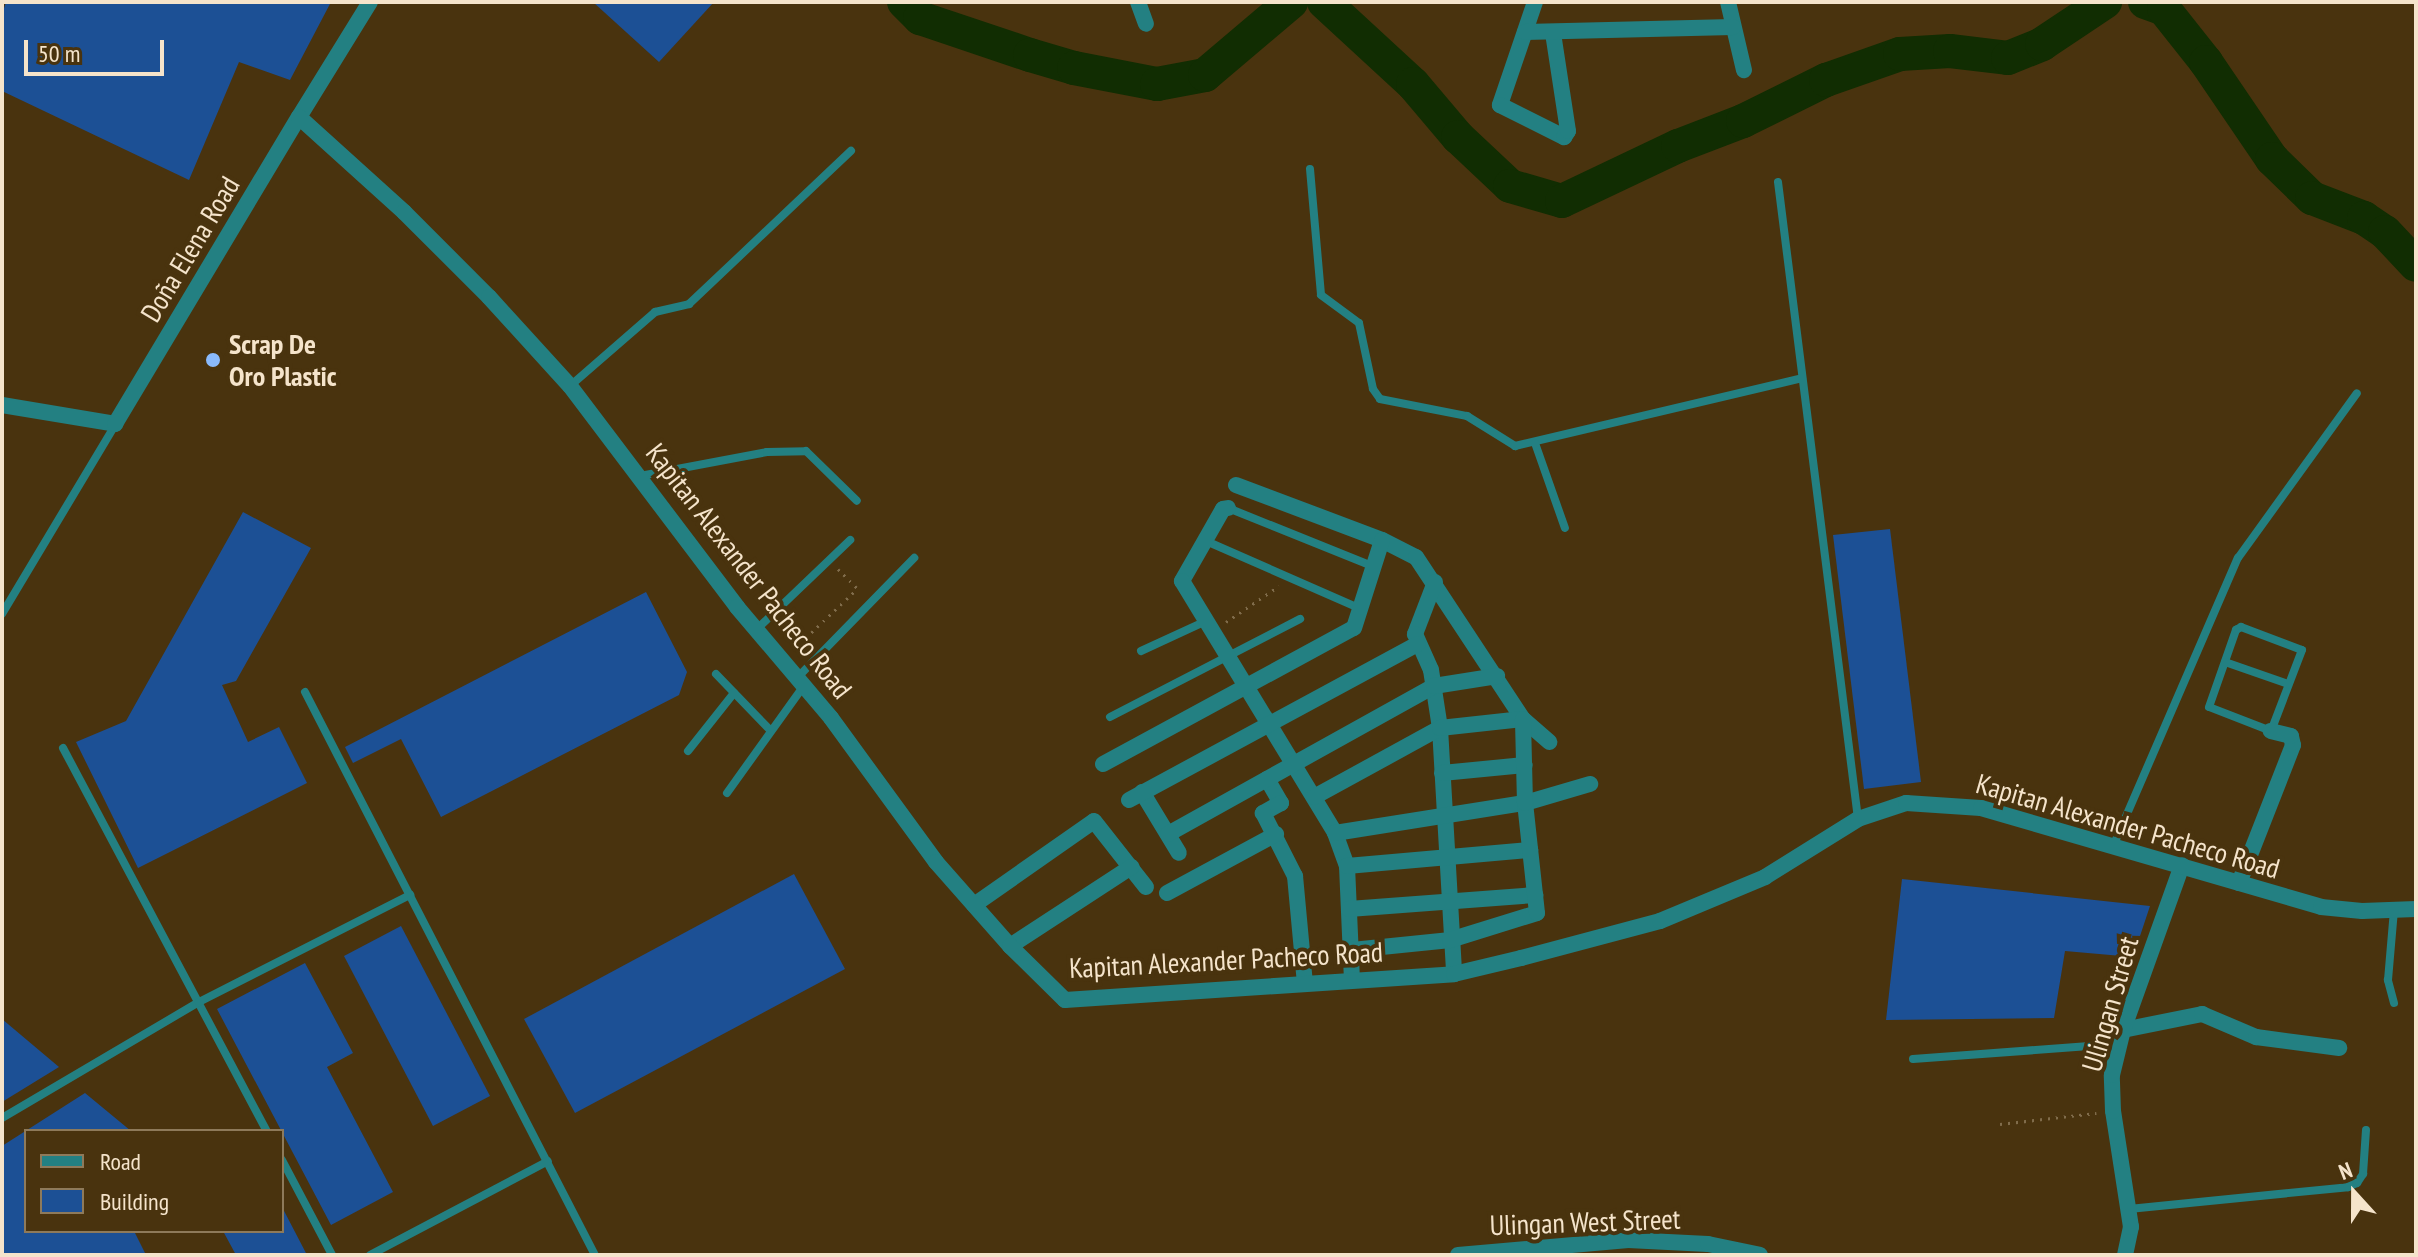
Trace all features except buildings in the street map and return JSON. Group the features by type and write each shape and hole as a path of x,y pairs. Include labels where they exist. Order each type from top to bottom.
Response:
{"street":[{"name":"Doña Elena Road","path":"115,424 370,2"},
{"path":"1138,2 1146,24"},
{"path":"1535,2 1500,105 1564,137 1568,131 1553,33"},
{"path":"1728,2 1744,70"},
{"path":"1525,32 1733,27"},
{"name":"Kapitan Alexander Pacheco Road","path":"299,117 414,222 570,386 737,607 801,682 936,862 1010,946 1065,1000 1454,974 1660,921 1765,877 1858,819 1906,803 1981,808 2114,844 2321,907 2362,911 2416,909"},
{"path":"2,405 115,424"},
{"path":"1236,485 1382,540 1416,557 1523,719 1549,742"},
{"path":"1228,508 1223,509 1182,581 1335,833 1347,866 1352,980"},
{"path":"1103,764 1246,690 1354,628 1382,540"},
{"path":"1435,582 1415,634 1434,686 1440,728 1454,974"},
{"path":"1179,853 1168,834 1136,796 1418,644"},
{"path":"1168,834 1434,686 1497,676"},
{"path":"1314,797 1440,728 1523,719"},
{"path":"1352,950 1450,940 1537,913 1525,803 1523,719"},
{"path":"2239,883 2293,745 2291,736 2271,731"},
{"path":"1442,773 1525,765"},
{"path":"1267,779 1281,803 1263,813 1295,876 1305,983"},
{"path":"1335,833 1385,822 1445,817 1525,803 1590,784"},
{"path":"974,905 1099,818 1146,887"},
{"path":"1167,893 1276,834"},
{"path":"1347,866 1530,850"},
{"name":"Ulingan Street","path":"2125,1255 2131,1227 2113,1111 2112,1075 2121,1037 2182,865"},
{"path":"1010,946 1131,867"},
{"path":"1349,909 1535,895"},
{"path":"2121,1037 2202,1014 2256,1037 2339,1048"},
{"name":"Ulingan West Street","path":"1458,1255 1672,1241 1759,1255"}],"lane":[{"path":"570,386 655,312 689,304 851,151"},
{"path":"1310,169 1321,295 1359,323 1375,395 1467,416 1515,446 1802,378"},
{"path":"1778,182 1858,819"},
{"path":"2114,844 2238,558 2357,393"},
{"path":"2,614 115,424"},
{"path":"1535,443 1565,528"},
{"path":"640,476 767,452 806,451 857,501"},
{"path":"1228,508 1375,567"},
{"path":"757,629 850,540"},
{"path":"1206,541 1361,609"},
{"path":"727,793 801,682 914,558"},
{"path":"1110,717 1300,619"},
{"path":"1141,651 1210,626"},
{"path":"2241,627 2301,648 2271,731 2209,709 2225,662 2236,630 2241,627"},
{"path":"2225,662 2288,684"},
{"path":"716,674 771,731"},
{"path":"305,692 595,1255"},
{"path":"688,751 734,693"},
{"path":"63,748 266,1129"},
{"path":"2,1118 199,1002 410,895"},
{"path":"2394,910 2388,980 2394,1003"},
{"path":"1913,1059 2121,1037"},
{"path":"2129,1209 2348,1187 2357,1183 2363,1174 2366,1130"},
{"path":"370,1255 548,1161"},
{"path":"284,1164 332,1255"}],"path":[{"path":"830,561 872,601"},
{"path":"1210,626 1289,579"},
{"path":"782,659 857,589"},
{"path":"2000,1124 2113,1111"}],"waterway":[{"path":"904,2 920,18 1030,55 1074,68 1157,84 1205,75 1291,2"},
{"path":"1324,2 1413,84 1458,137 1510,186 1562,201 1678,146 1743,121 1826,80 1900,54 1950,51 2008,58 2042,44 2105,2"},
{"path":"2145,2 2164,9 2206,62 2272,159 2312,198 2364,218 2385,232 2416,265"}],"place":[{"name":"Scrap De Oro Plastic","path":"213,360"}]}
